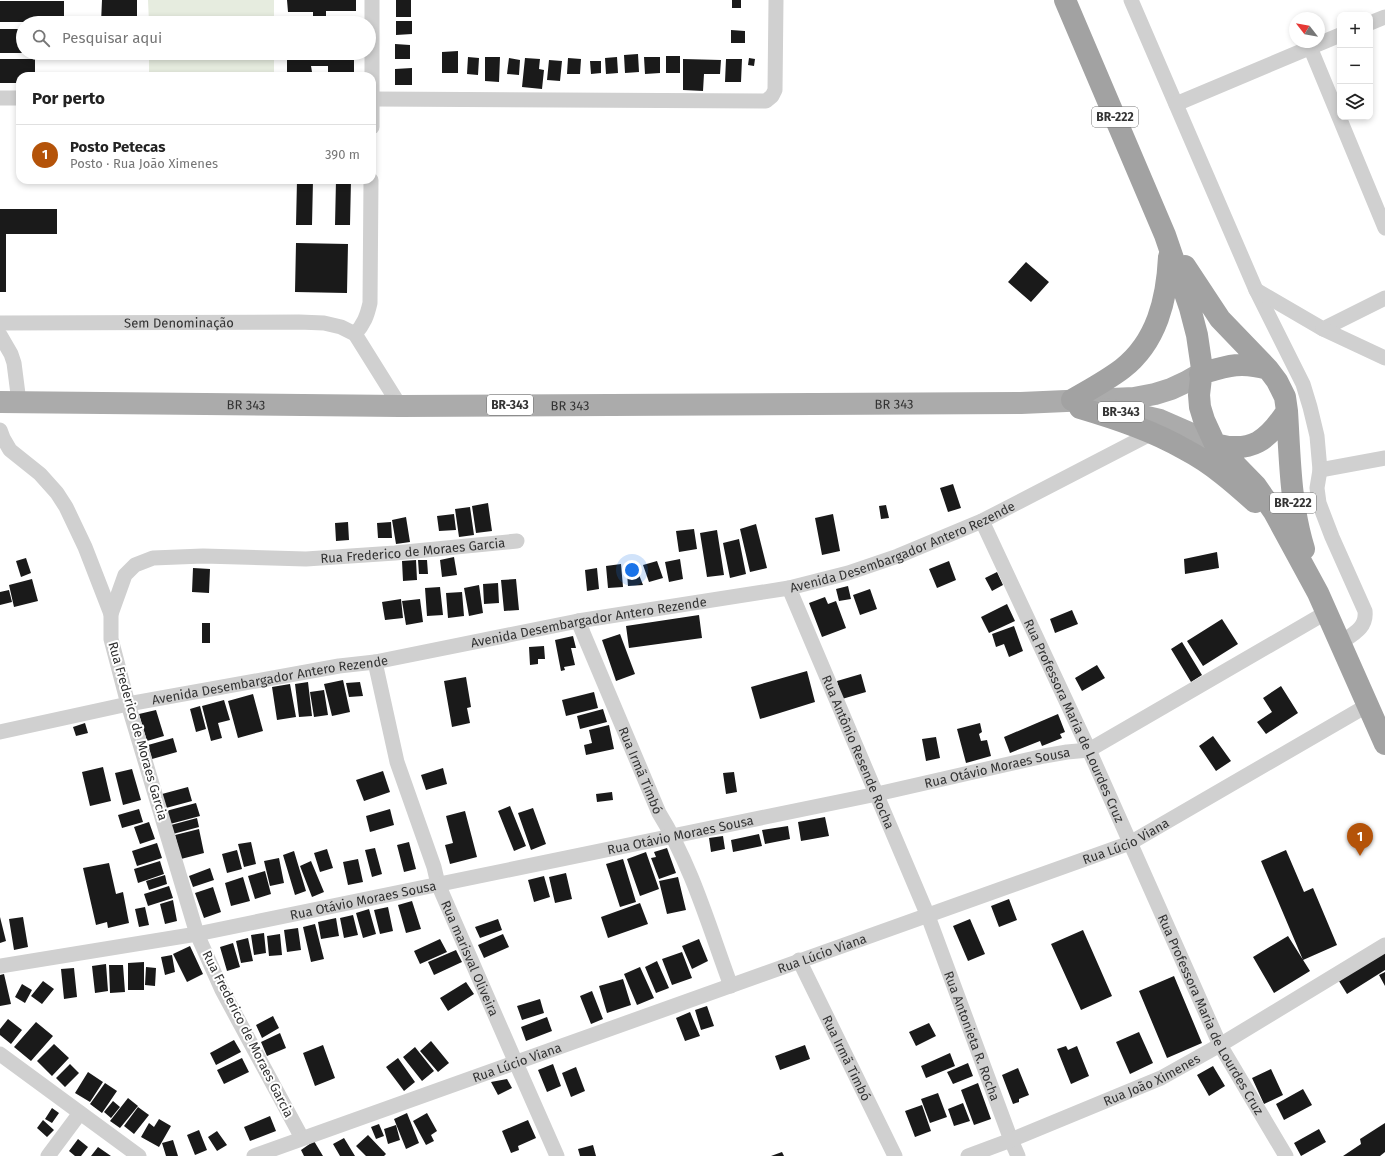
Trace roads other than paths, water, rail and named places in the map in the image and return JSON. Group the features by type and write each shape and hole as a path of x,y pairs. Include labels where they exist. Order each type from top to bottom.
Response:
{"highway":[{"name":"BR-222","path":"1065,0 1167,241 1190,308 1197,336 1202,369 1200,374 1199,395 1200,407 1204,420 1216,444 1256,486 1282,525 1322,602 1385,744"},
{"name":"BR-222","path":"1167,241 1220,319 1268,369 1281,388 1285,397 1293,501 1298,530 1322,602"},
{"path":"1076,404 1123,368 1144,346 1158,320 1165,296 1168,275 1167,241"},
{"name":"BR-343","path":"1200,374 1225,366 1240,364 1268,369"},
{"path":"1076,404 1126,422 1187,450 1239,488 1282,525"},
{"name":"BR-343","path":"1216,444 1240,448 1250,446 1260,441 1271,432 1287,411"}],"main road":[{"name":"BR-343","path":"1076,404 1134,398 1155,394 1186,382 1200,374"},
{"name":"BR 343","path":"10,402 400,406 1076,404"},
{"name":"BR-343","path":"1076,404 1130,413 1160,420 1216,444"}],"street":[{"path":"372,0 372,16"},
{"path":"376,99 766,101 772,96 774,90 776,0"},
{"path":"1131,0 1256,290 1303,384 1317,436 1320,470 1317,488 1319,503 1332,537 1365,611 1366,618 1361,627 1340,643"},
{"path":"1373,22 1385,17"},
{"path":"1325,41 1337,36"},
{"path":"1176,104 1308,48"},
{"path":"1310,48 1385,228"},
{"path":"372,60 372,72"},
{"path":"0,98 16,98"},
{"path":"372,184 370,303 367,316 362,326 355,334 400,406"},
{"path":"1256,290 1323,329 1385,358"},
{"path":"1323,329 1385,298"},
{"name":"Sem Denominação","path":"0,323 299,322 324,323 341,327 355,334"},
{"path":"0,335 11,354 14,363 10,402"},
{"path":"0,430 10,450 40,474 58,493 85,547 111,614"},
{"name":"Avenida Desembargador Antero Rezende","path":"0,732 128,704 339,666 376,662 578,621 789,588 848,573 884,561 982,521 1152,433"},
{"path":"1320,470 1385,458"},
{"name":"Rua Professora Maria de Lourdes Cruz","path":"982,521 1089,750 1220,1045 1286,1156"},
{"name":"Rua Frederico de Moraes Garcia","path":"302,1138 222,990 197,934 128,704 111,639 111,614 125,575 135,565 153,558 203,556 306,559 395,553 517,541"},
{"name":"Rua Antônio Resende Rocha","path":"789,588 928,916"},
{"name":"Rua Otávio Moraes Sousa","path":"0,966 197,934 877,794 1044,756 1089,750 1322,602"},
{"name":"Rua Irmã Timbó","path":"578,621 659,812 686,863 731,986"},
{"name":"Rua marisval Oliveira","path":"376,662 397,762 434,867 438,884 558,1156"},
{"name":"Rua Lúcio Viana","path":"254,1156 1130,843 1368,705"},
{"name":"Rua Antonieta R. Rocha","path":"928,916 1018,1156"},
{"name":"Rua João Ximenes","path":"968,1156 1011,1140 1161,1078 1220,1045 1385,945"},
{"name":"Rua Irmã Timbó","path":"799,960 895,1156"},
{"path":"0,1054 139,1156"},
{"path":"48,1156 80,1113"}],"place":[{"name":"Posto Petecas","path":"1360,856"}]}
